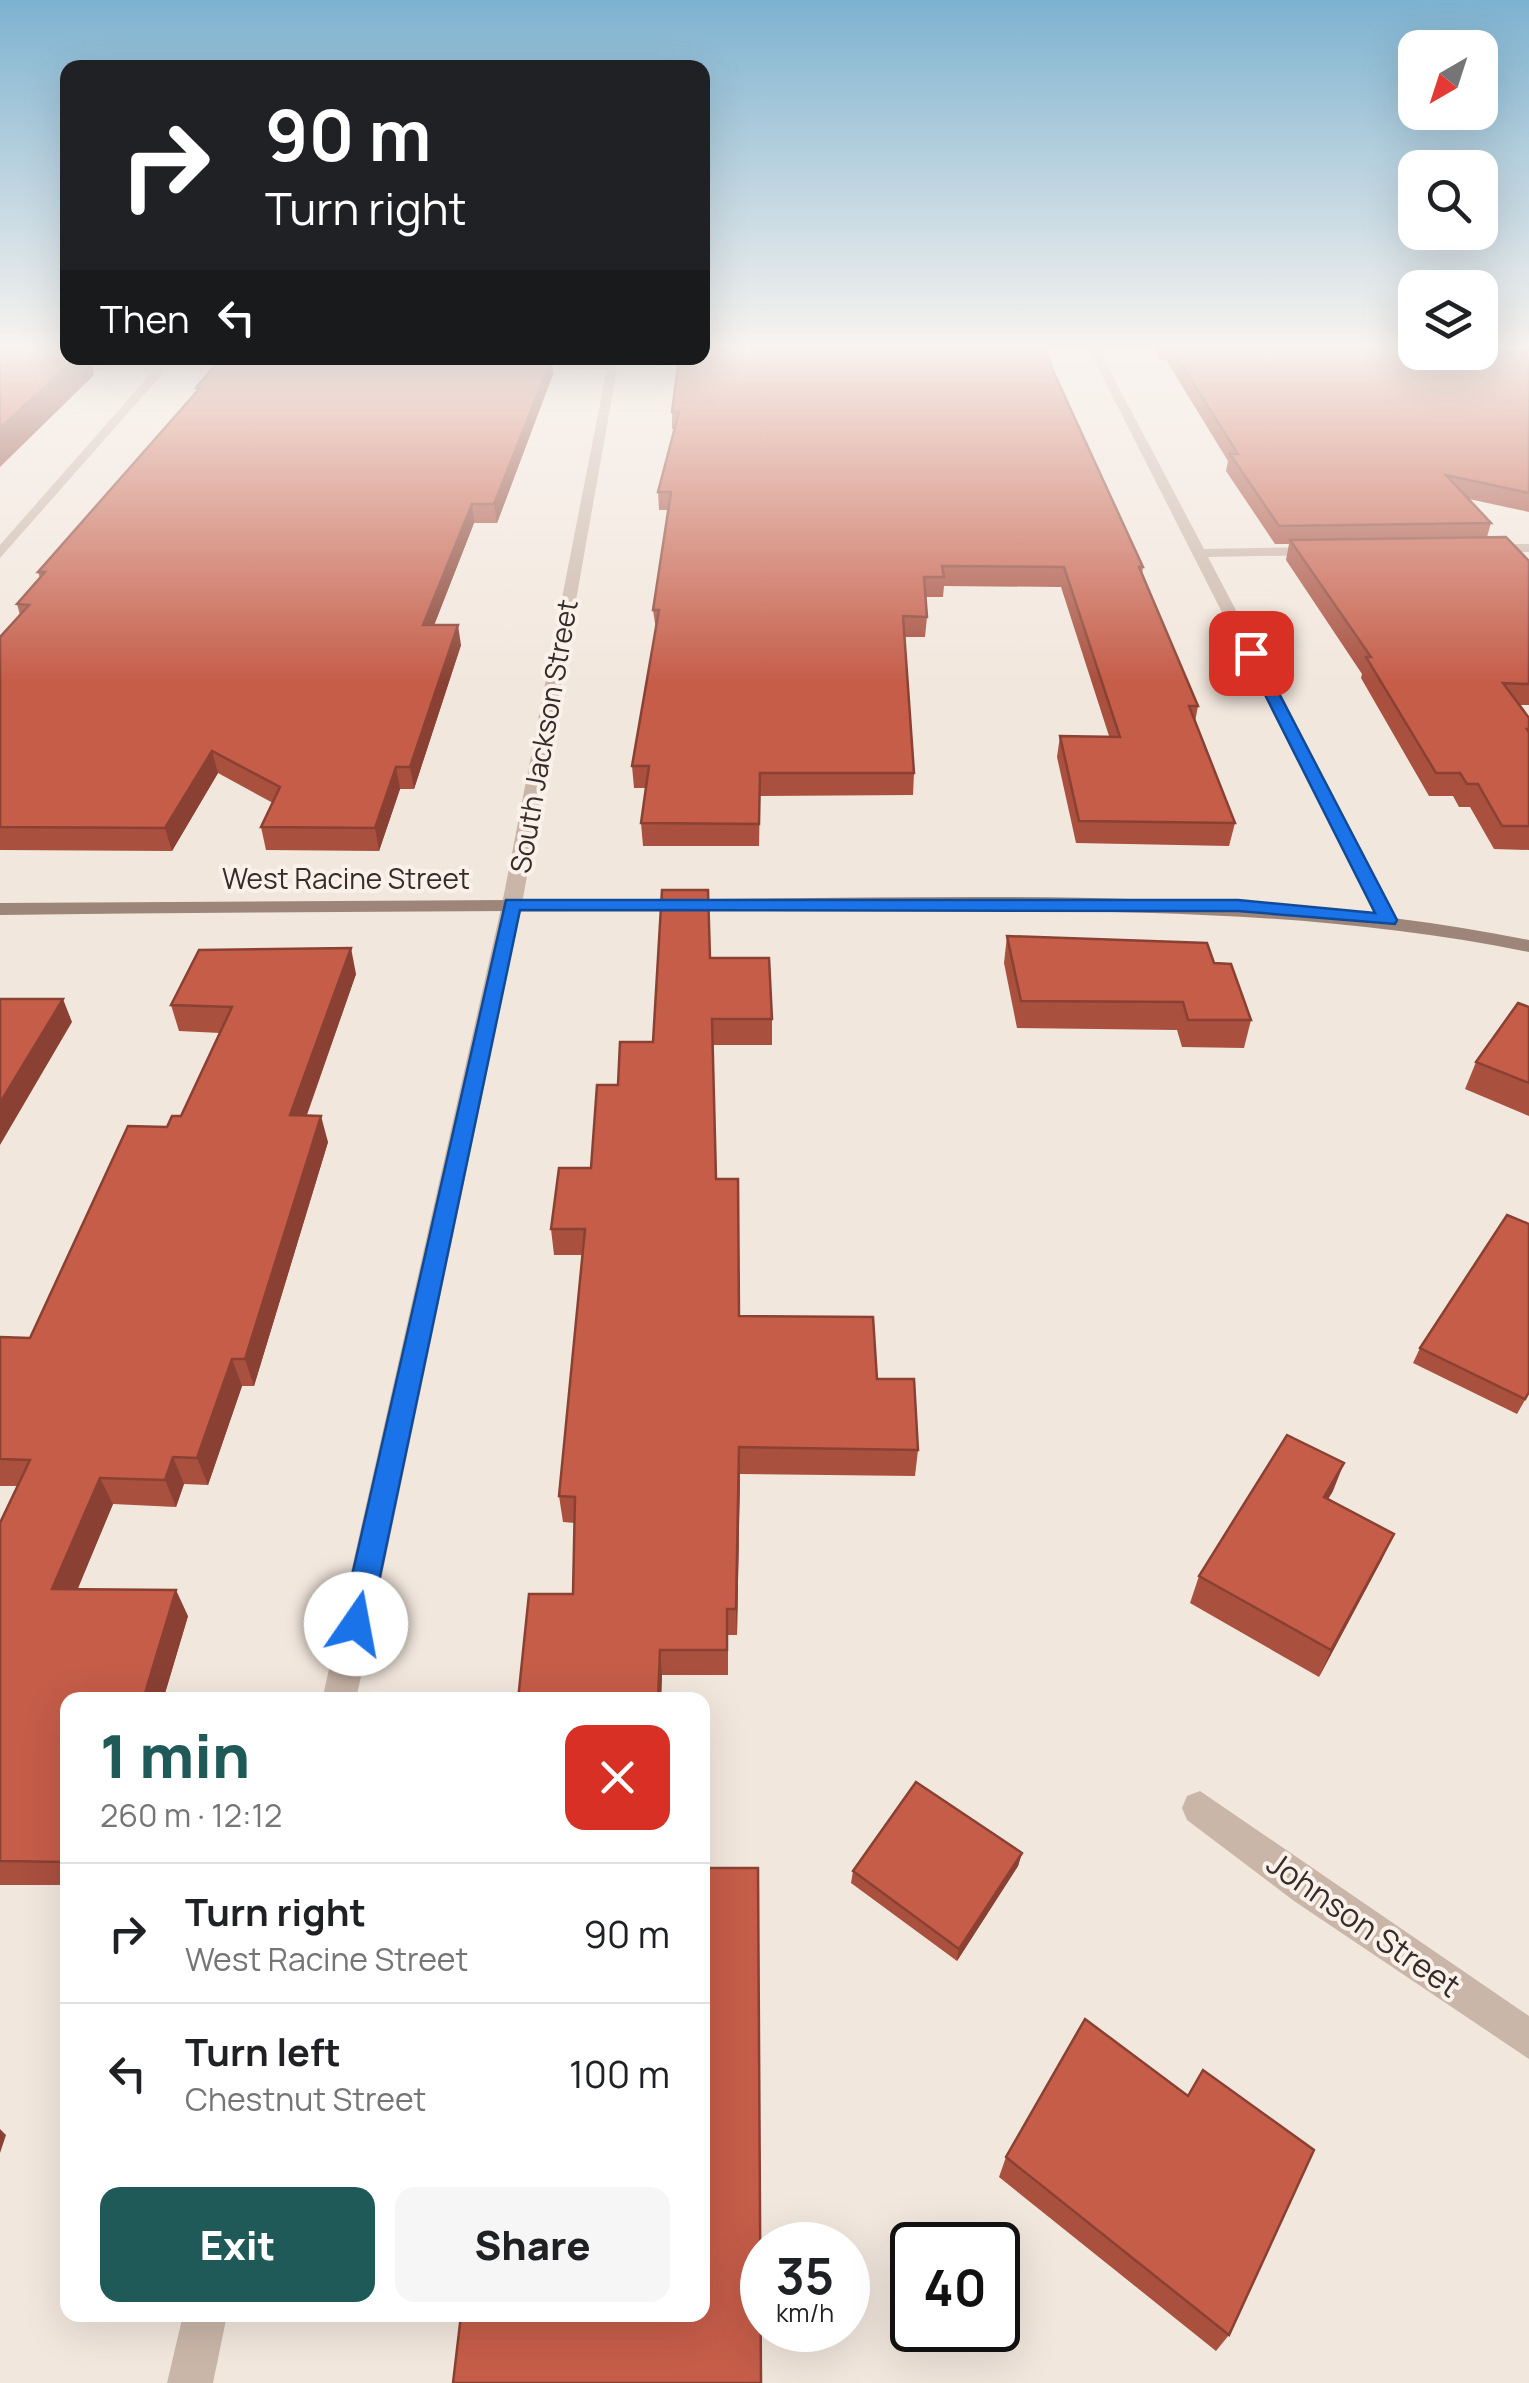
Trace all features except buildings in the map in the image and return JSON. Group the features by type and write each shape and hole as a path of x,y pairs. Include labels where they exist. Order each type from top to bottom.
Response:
{"main road":[{"name":"West Racine Street","path":"0,909 512,904 1238,906 1388,920 1529,946"}],"street":[{"path":"0,554 82,459"},
{"name":"South Jackson Street","path":"341,1692 512,904 594,459"},
{"path":"1151,459 1388,920"},
{"path":"1468,548 1529,548"},
{"path":"1200,552 1334,550"},
{"name":"Johnson Street","path":"1200,1808 1308,1888 1529,2039"},
{"path":"190,2383 203,2322"}],"route":[{"path":"356,1624 512,904 1238,906 1388,920 1251,653"}]}
